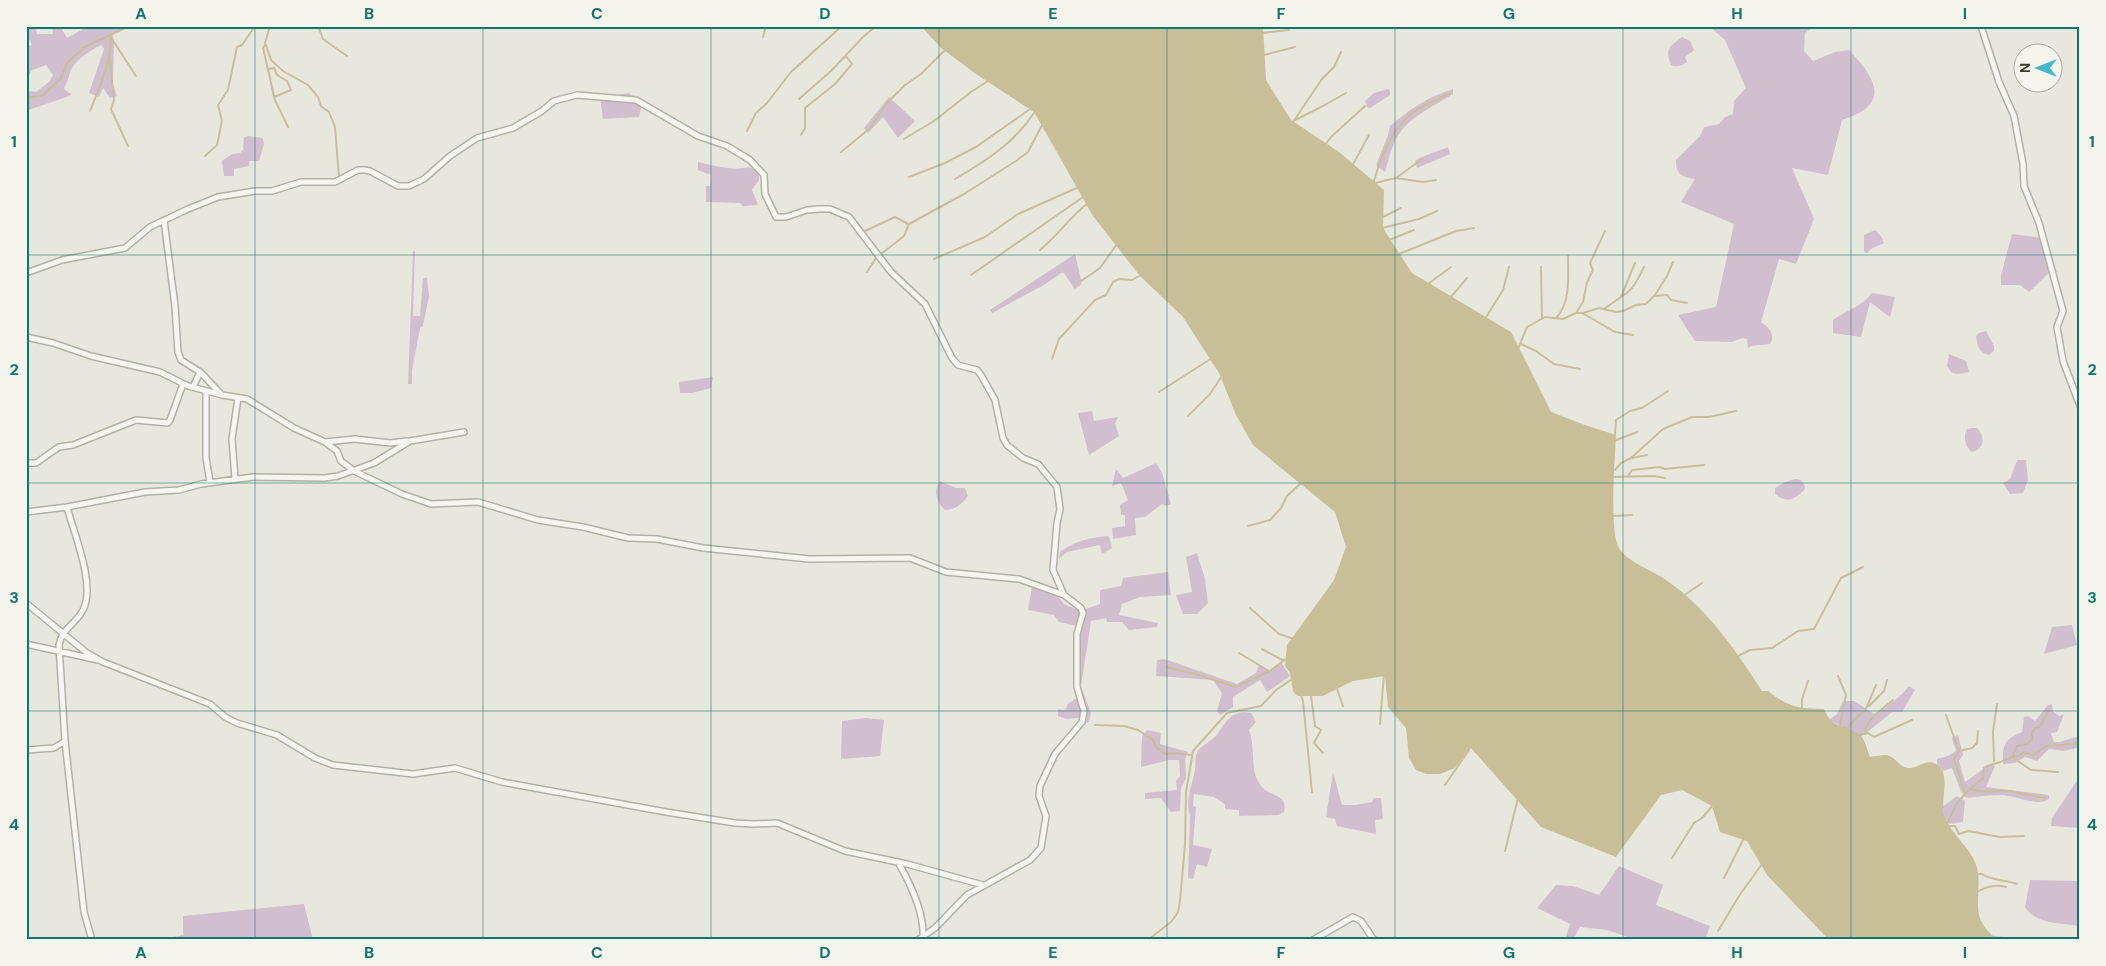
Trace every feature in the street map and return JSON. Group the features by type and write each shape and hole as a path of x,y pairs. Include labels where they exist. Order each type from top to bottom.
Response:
{"street":[{"path":"1981,26 1999,82 2014,116 2023,164 2024,186 2039,223 2063,311 2057,327 2063,361 2080,406"},
{"path":"26,273 62,260 125,248 150,227 218,197 255,191 272,192 301,182 335,182 358,170 365,170 385,178 398,186 409,186 424,180 450,156 477,138 512,128 542,111 554,101 582,95 636,100 698,136 727,146 750,160 764,174 766,194 776,217 786,217 807,210 819,209 830,210 849,217 891,272 920,298 925,304 952,358 958,364 977,370 981,375 995,400 1004,441 1023,458 1038,464 1057,487 1060,509 1053,570 1064,595"},
{"path":"164,220 175,306 179,357 200,372 222,395"},
{"path":"26,336 91,356 160,372 183,384 206,392 246,399 294,428 325,442 337,451 341,461 354,471 402,494 425,502 443,504 478,502 530,518 583,527 628,538 657,539 704,548 809,559 910,558 946,572 1019,578 1064,595 1081,608 1083,613 1077,634 1076,671 1078,693 1084,711 1084,718 1055,754 1040,786 1039,796 1046,816 1041,848 1030,860 967,895 954,910 921,939"},
{"path":"193,387 200,372"},
{"path":"26,463 36,463 59,447 73,445 111,432 136,420 168,423 183,384"},
{"path":"206,392 206,458 210,482"},
{"path":"235,480 232,439 238,398"},
{"path":"325,442 355,439 390,443 464,432"},
{"path":"26,512 67,507 146,492 180,490 210,482 253,477 325,478 354,471 374,462 410,441"},
{"path":"67,507 77,545 84,562 86,596 83,610 63,633 59,645 65,741 84,912 92,940"},
{"path":"26,603 87,653 103,662 210,704 237,723 277,735 315,758 333,765 413,774 455,768 502,782 666,812 735,823 777,823 844,851 898,862 983,885"},
{"path":"26,644 103,662"},
{"path":"26,750 54,748 65,741"},
{"path":"898,862 920,912 923,926 921,939"},
{"path":"1314,940 1353,917 1362,920 1374,940"}],"shaded area":[{"path":"26,26 35,26 37,34 53,34 52,26 60,26 67,38 89,26 130,26 112,34 114,40 113,84 117,96 110,98 103,88 99,97 89,93 104,49 101,45 80,58 71,70 64,89 72,95 26,111 27,93 31,91 36,92 50,81 53,75 46,65 32,70 29,76 26,76 26,46 32,45 26,33"},
{"path":"921,26 1263,26 1266,80 1291,120 1339,152 1384,190 1383,228 1412,273 1511,332 1551,412 1616,435 1613,511 1616,539 1623,553 1634,562 1666,580 1695,604 1731,645 1762,691 1768,691 1782,701 1794,706 1824,709 1831,721 1854,731 1862,738 1870,757 1889,756 1902,766 1908,768 1932,762 1941,768 1945,780 1944,814 1947,822 1973,857 1976,865 1979,882 1978,907 1981,921 1993,936 2034,940 1829,940 1767,875 1747,841 1720,832 1712,806 1682,790 1661,795 1616,857 1541,827 1471,748 1455,768 1440,774 1426,774 1416,770 1409,758 1406,728 1388,707 1385,676 1353,681 1323,696 1297,696 1293,691 1290,673 1285,666 1287,645 1334,580 1346,547 1335,512 1253,445 1236,415 1219,373 1183,317 1140,276 1093,216 1034,112 976,74 941,48"},
{"path":"1709,26 1815,26 1805,33 1804,51 1813,61 1835,52 1849,50 1867,71 1874,90 1873,99 1868,107 1858,114 1842,120 1828,175 1792,168 1814,219 1796,264 1779,259 1761,322 1772,334 1770,344 1748,348 1747,339 1742,338 1732,342 1695,341 1678,315 1716,307 1734,224 1681,202 1695,179 1680,174 1676,165 1676,160 1700,136 1704,127 1719,124 1725,117 1733,114 1734,101 1746,88 1725,40"},
{"path":"1682,37 1690,41 1694,50 1685,57 1687,62 1679,66 1673,66 1671,65 1668,52"},
{"path":"1388,89 1390,95 1370,108 1367,107 1365,101 1374,93"},
{"path":"1453,89 1453,94 1418,115 1401,131 1389,156 1385,172 1376,165 1390,126 1420,104 1436,95"},
{"path":"629,93 642,104 639,117 603,119 600,98"},
{"path":"889,97 915,121 898,138 883,117 868,133 864,128"},
{"path":"244,137 263,138 264,144 259,161 249,161 249,166 234,169 234,176 224,176 222,161 232,154 240,153 243,150"},
{"path":"1448,147 1450,154 1417,168 1415,161 1419,158"},
{"path":"698,162 730,168 749,167 759,172 759,180 752,190 758,205 743,206 740,203 706,202 706,186 710,186 711,175 698,170"},
{"path":"1875,230 1881,236 1884,243 1867,253 1864,252 1864,235"},
{"path":"2012,234 2043,238 2053,269 2029,292 2020,285 2001,285 2001,275"},
{"path":"413,251 415,251 413,316 420,316 423,278 427,278 429,296 423,326 420,328 412,371 412,384 408,384"},
{"path":"1075,254 1082,284 1075,289 1063,272 1042,286 992,313 990,310"},
{"path":"1872,293 1895,297 1890,317 1870,302 1861,337 1833,333 1833,320 1859,305"},
{"path":"1986,331 1994,346 1994,351 1989,355 1979,348 1976,336"},
{"path":"1949,354 1966,361 1969,372 1952,373 1947,366"},
{"path":"713,377 711,388 692,393 680,393 679,382"},
{"path":"1092,411 1094,421 1118,417 1115,424 1119,436 1089,455 1078,413"},
{"path":"1977,428 1980,431 1983,439 1979,448 1972,452 1966,444 1965,438 1967,429"},
{"path":"2017,460 2026,460 2028,480 2023,493 2010,494 2003,483 2010,479"},
{"path":"1156,463 1162,473 1171,504 1166,506 1162,504 1145,517 1135,518 1136,535 1113,539 1112,528 1125,526 1125,515 1121,515 1120,505 1128,500 1121,483 1112,486 1116,469 1123,478"},
{"path":"1795,479 1801,480 1805,489 1795,498 1783,499 1775,494 1775,488"},
{"path":"940,481 956,488 965,488 968,496 958,506 945,510 936,496"},
{"path":"1109,536 1112,548 1102,554 1100,545 1067,552 1059,559 1060,552 1077,542"},
{"path":"1197,553 1205,579 1208,603 1197,614 1183,614 1176,595 1192,592 1186,557"},
{"path":"1168,572 1171,595 1140,597 1122,604 1119,615 1158,623 1157,627 1129,630 1122,622 1107,622 1106,618 1091,621 1081,686 1091,713 1089,722 1083,724 1085,717 1067,719 1058,716 1058,709 1065,710 1068,704 1079,696 1075,637 1077,626 1059,622 1054,615 1028,610 1032,587 1058,597 1064,604 1080,611 1100,604 1100,590 1121,586 1123,578"},
{"path":"2072,625 2077,645 2044,654 2052,627"},
{"path":"1164,659 1237,684 1256,673 1259,665 1270,671 1281,662 1290,676 1267,692 1260,680 1233,697 1233,707 1220,715 1217,711 1222,693 1213,680 1156,676 1157,660"},
{"path":"1909,686 1915,690 1902,712 1892,712 1865,734 1859,736 1829,720 1837,714 1843,701 1854,701 1876,715 1898,698"},
{"path":"2052,704 2053,711 2059,716 2064,714 2057,732 2051,733 2054,742 2079,736 2080,747 2064,751 2049,749 2037,761 2025,757 2015,763 2003,764 2004,747 2008,740 2022,732 2024,717 2028,716 2035,721 2048,705"},
{"path":"1244,712 1251,713 1256,722 1249,730 1257,779 1268,792 1282,799 1285,806 1284,812 1278,815 1239,816 1239,810 1225,809 1225,804 1214,797 1194,794 1193,806 1196,807 1193,845 1212,849 1207,867 1197,864 1193,879 1188,878 1189,798 1198,751 1216,735 1228,719"},
{"path":"866,718 884,720 880,756 841,759 842,721"},
{"path":"1147,730 1161,733 1160,744 1188,752 1185,759 1186,778 1181,788 1180,811 1171,812 1161,798 1145,799 1145,793 1177,790 1176,781 1180,776 1179,760 1169,760 1141,767 1142,737"},
{"path":"1958,735 1963,755 1959,761 1965,782 1991,764 1995,766 1986,787 2049,795 2049,799 2033,802 2003,795 1967,798 1961,792 1952,768 1943,771 1937,764 1937,759 1948,756 1956,751 1952,738"},
{"path":"1333,772 1342,805 1356,805 1372,802 1374,798 1381,798 1383,819 1375,820 1376,834 1337,826 1335,819 1326,817"},
{"path":"2080,776 2080,828 2051,826 2052,818"},
{"path":"1957,796 1965,801 1963,822 1949,824 1942,807"},
{"path":"1619,866 1663,885 1656,905 1710,926 1705,940 1637,940 1607,930 1580,927 1573,940 1565,940 1570,924 1537,908 1556,885 1573,886 1599,895"},
{"path":"2030,880 2080,881 2080,926 2049,922 2029,913 2025,907"},
{"path":"304,904 313,940 160,940 183,935 183,916"}],"waterway":[{"path":"26,98 43,95 61,78 68,62 85,47 129,26"},
{"path":"205,156 217,145 222,121 218,105 228,90 237,47 242,45 255,26"},
{"path":"270,26 265,43 271,60 283,71 308,85 318,97 321,106 329,112 335,127 339,177"},
{"path":"318,26 323,39 347,56"},
{"path":"763,37 766,26"},
{"path":"747,131 756,113 767,103 791,72 842,26"},
{"path":"799,99 831,71 876,26"},
{"path":"1262,33 1289,30"},
{"path":"90,111 108,63 111,44 110,35"},
{"path":"110,36 136,76"},
{"path":"265,45 263,48 275,100 288,127"},
{"path":"1264,55 1295,47"},
{"path":"841,152 869,129 887,103 905,85 921,74 946,49"},
{"path":"1293,122 1322,79 1334,67 1341,52"},
{"path":"109,54 114,100 111,109 128,146"},
{"path":"801,135 805,128 805,108 835,84 852,64 846,56"},
{"path":"274,68 277,75 287,81 291,90 274,97 268,69 274,68"},
{"path":"904,139 934,121 988,81"},
{"path":"1295,120 1346,93"},
{"path":"1373,184 1383,154 1399,126 1415,111 1450,93"},
{"path":"1325,145 1331,137 1365,106"},
{"path":"909,177 945,163 976,147 1030,109"},
{"path":"955,179 999,150 1018,133 1034,113"},
{"path":"867,272 876,258 904,236 909,224 964,194 1028,152 1042,125"},
{"path":"1352,166 1369,135"},
{"path":"1396,178 1422,159"},
{"path":"1375,183 1396,178 1423,182 1436,180"},
{"path":"934,259 985,237 1018,214 1079,187"},
{"path":"971,275 1083,197"},
{"path":"1040,250 1088,203"},
{"path":"1383,217 1401,208"},
{"path":"1382,228 1419,219 1437,211"},
{"path":"865,231 895,217 908,224"},
{"path":"1399,254 1456,231 1474,228"},
{"path":"1389,240 1414,230"},
{"path":"1576,313 1583,302 1587,282 1593,270 1590,263 1605,231"},
{"path":"1081,281 1100,268 1117,244"},
{"path":"1556,318 1561,312 1566,297 1568,256"},
{"path":"1655,295 1673,262"},
{"path":"1604,309 1621,297 1635,263"},
{"path":"1428,284 1451,267"},
{"path":"1485,319 1503,290 1509,267"},
{"path":"1541,267 1542,319"},
{"path":"1622,296 1632,287 1644,267"},
{"path":"1052,359 1059,339 1095,300 1106,295 1113,282 1119,279 1132,280 1141,275"},
{"path":"1451,297 1467,278"},
{"path":"1518,349 1527,327 1545,317 1563,319 1576,313 1599,308 1616,312 1623,311 1636,305 1646,304 1654,296 1667,295 1671,300 1687,303"},
{"path":"1584,314 1615,332 1633,335"},
{"path":"1521,344 1536,351 1554,364 1580,369"},
{"path":"1159,392 1212,358"},
{"path":"1188,416 1210,394 1222,376"},
{"path":"1615,435 1616,420 1630,411 1642,408 1668,391"},
{"path":"1615,470 1663,429 1692,417 1709,417 1736,411"},
{"path":"1614,441 1637,432"},
{"path":"1632,458 1647,455"},
{"path":"1628,476 1632,470 1704,465"},
{"path":"1613,477 1654,476 1665,478"},
{"path":"1248,526 1270,520 1281,508 1287,496 1301,483"},
{"path":"1612,516 1632,515"},
{"path":"1738,656 1750,650 1772,648 1798,631 1814,629 1841,578 1863,567"},
{"path":"1683,596 1702,583"},
{"path":"1250,608 1279,634 1294,639"},
{"path":"1262,649 1284,661"},
{"path":"1239,653 1269,671"},
{"path":"1166,667 1236,687 1270,671 1287,658"},
{"path":"1380,724 1384,674"},
{"path":"1838,676 1846,695 1840,725"},
{"path":"1148,940 1172,921 1178,912 1185,844 1186,792 1193,751 1227,713 1261,706 1276,690 1292,679"},
{"path":"1869,706 1884,691 1887,680"},
{"path":"1802,710 1802,699 1808,681"},
{"path":"1848,728 1865,711 1876,685"},
{"path":"1337,689 1343,706"},
{"path":"1301,695 1312,792"},
{"path":"1311,696 1315,726 1321,730 1314,743 1323,753"},
{"path":"1865,734 1871,719 1893,700"},
{"path":"1994,761 1993,731 1997,704"},
{"path":"2013,755 2017,746 2027,744 2032,739 2032,733 2035,728 2040,727 2049,710"},
{"path":"1946,715 1959,751 1954,759 1965,794"},
{"path":"1860,735 1868,733 1874,737 1912,720"},
{"path":"1095,725 1124,726 1138,730 1153,740 1156,747 1165,754 1192,755"},
{"path":"1844,727 1861,737 1865,746"},
{"path":"1959,751 1972,748 1977,743 1978,731"},
{"path":"1947,824 1956,804 1983,778 1984,768 2013,756 2019,756 2024,752 2033,755 2046,746 2073,744 2080,741"},
{"path":"1445,785 1469,750"},
{"path":"2012,757 2031,770 2058,772"},
{"path":"1970,789 1984,792 2009,791 2045,798"},
{"path":"1505,851 1518,798"},
{"path":"1672,858 1694,823 1702,818 1713,805"},
{"path":"1949,826 1955,826 1959,834 1968,831 2000,837 2024,836"},
{"path":"1724,878 1744,838"},
{"path":"1718,931 1739,896 1762,864"},
{"path":"1977,874 2017,884"},
{"path":"1977,892 1991,886 2006,887"}]}
